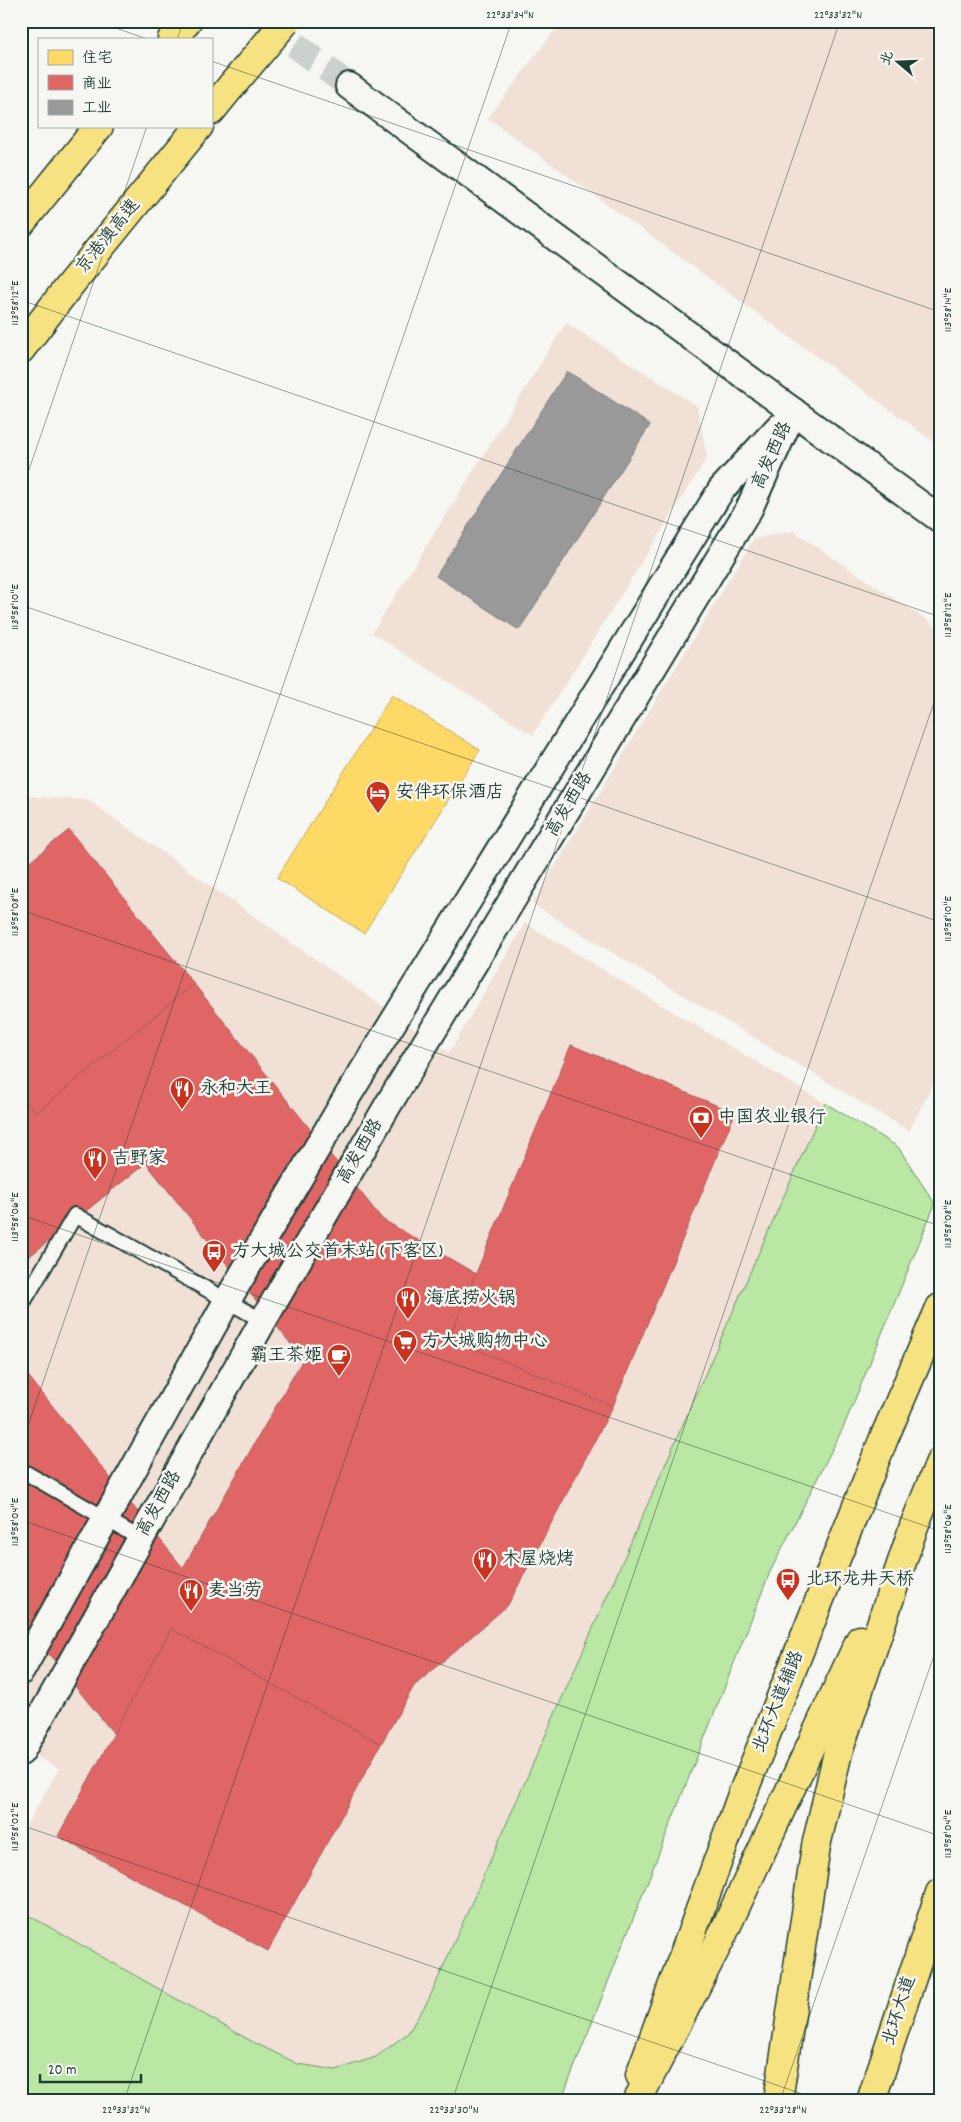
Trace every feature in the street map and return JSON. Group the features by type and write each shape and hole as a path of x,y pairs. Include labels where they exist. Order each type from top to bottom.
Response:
{"main road":[{"path":"212,110 286,21"},
{"path":"21,223 97,128"},
{"name":"京港澳高速","path":"21,349 69,286 197,128"},
{"name":"北环大道辅路","path":"631,2101 740,1800 884,1438 940,1308"},
{"path":"637,2101 720,1940 914,1526 940,1462"},
{"path":"778,2101 816,1846 838,1752 914,1526"},
{"name":"北环大道","path":"871,2101 940,1894"}],"street":[{"path":"349,86 940,518"},
{"name":"高发西路","path":"21,1671 227,1302 352,1088 721,490 793,411"},
{"name":"高发西路","path":"21,1752 263,1321 388,1105 749,509 793,411"}],"lane":[{"path":"21,1306 75,1214 263,1321"},
{"path":"21,1470 141,1539"}],"shaded area":[{"path":"562,21 940,21 940,446 488,118"},
{"path":"566,323 697,406 707,458 533,735 372,633"},
{"path":"793,531 940,629 940,1069 909,1131 532,904 754,539"},
{"path":"21,796 88,800 449,1053 525,923 898,1147 935,1204 844,1426 770,1572 561,2101 21,2101 21,1834 59,1769 21,1747"}],"green space":[{"path":"825,1103 898,1147 935,1204 844,1426 770,1572 561,2101 21,2101 21,1911 251,2041 298,2064 336,2070 376,2057 408,2033 429,1999"}],"building: 住宅":[{"name":"安伴环保酒店","path":"392,695 480,750 364,933 277,878"}],"building: 商业":[{"path":"69,830 194,984 36,1113 21,1095 21,869"},
{"name":"方大城购物中心","path":"194,984 382,1219 476,1274 449,1338 613,1406 508,1605 414,1686 381,1744 171,1629 114,1734 21,1620 21,1367 183,1568 303,1359 146,1163 21,1263 21,1095 36,1113"},
{"path":"571,1045 735,1113 613,1406 449,1338"},
{"path":"171,1629 381,1744 268,1951 58,1836"}],"building: 工业":[{"path":"567,371 650,425 519,630 436,576"}],"tunnel":[{"path":"264,21 349,86"}],"place":[{"name":"安伴环保酒店","path":"378,814"},
{"name":"永和大王","path":"182,1110"},
{"name":"中国农业银行","path":"701,1139"},
{"name":"吉野家","path":"95,1180"},
{"name":"方大城公交首末站 (下客区)","path":"214,1273"},
{"name":"海底捞火锅","path":"408,1320"},
{"name":"方大城购物中心","path":"405,1363"},
{"name":"霸王茶姬","path":"339,1377"},
{"name":"木屋烧烤","path":"485,1581"},
{"name":"北环龙井天桥","path":"788,1601"},
{"name":"麦当劳","path":"191,1612"}]}
